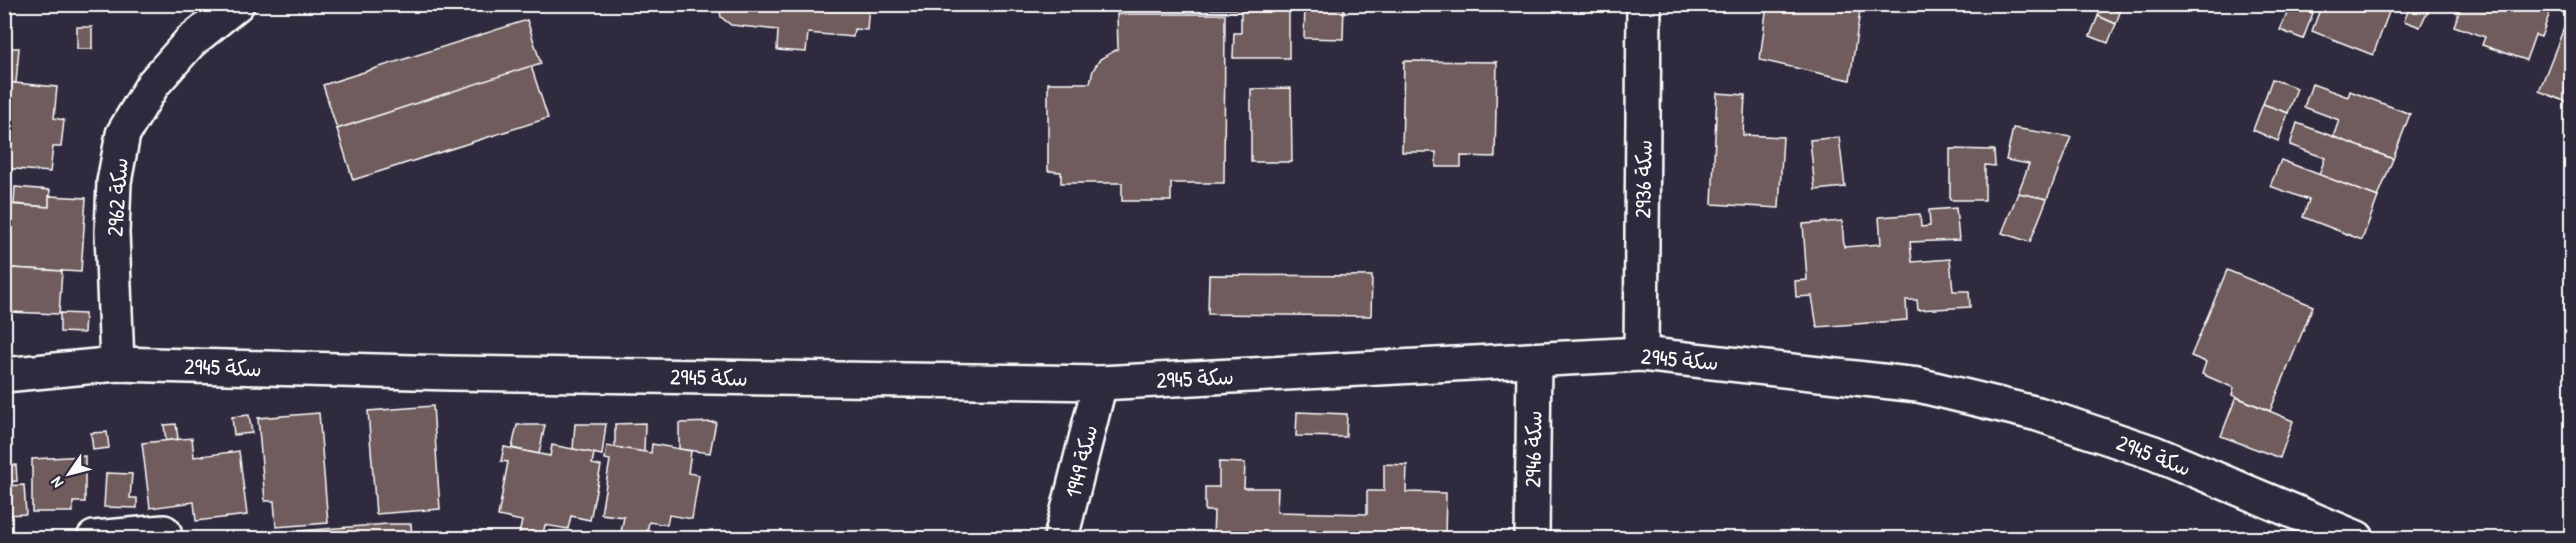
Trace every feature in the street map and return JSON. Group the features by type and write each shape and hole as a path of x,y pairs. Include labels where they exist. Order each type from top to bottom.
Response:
{"street":[{"name":"سكة 2962","path":"117,364 112,232 114,182 123,134 153,84 190,42 237,4"},
{"name":"سكة 2936","path":"1641,354 1644,4"},
{"name":"سكة 2945","path":"4,375 117,364 450,373 1100,382 1641,354 1918,385 2038,414 2154,453 2357,538"},
{"name":"سكة 2946","path":"1532,538 1534,360"},
{"name":"سكة 1949","path":"1062,538 1100,382"},
{"path":"94,538 164,532"}],"building":[{"path":"719,4 869,4 867,30 854,29 853,37 808,33 806,52 777,50 778,30 731,25 721,17"},
{"path":"1170,4 1289,4 1289,58 1233,58 1234,33 1241,33 1241,9 1170,9"},
{"path":"1305,4 1344,4 1343,39 1304,38"},
{"path":"1767,4 1861,4 1850,80 1760,60"},
{"path":"2322,4 2392,4 2373,55 2312,31"},
{"path":"2411,4 2428,10 2420,27 2404,21"},
{"path":"2462,4 2553,4 2541,37 2535,35 2526,60 2482,45 2485,37 2454,26"},
{"path":"2102,5 2120,12 2116,24 2098,16"},
{"path":"2291,5 2313,13 2303,39 2280,30"},
{"path":"2572,8 2572,104 2539,91"},
{"path":"1117,14 1225,14 1224,183 1171,183 1171,201 1122,201 1122,183 1061,183 1061,172 1048,171 1048,83 1090,83 1093,70 1100,59 1118,49"},
{"path":"2098,16 2116,24 2108,43 2090,36"},
{"path":"527,20 541,64 337,129 323,85"},
{"path":"77,27 92,27 92,49 77,49"},
{"path":"4,48 19,48 16,83 4,82"},
{"path":"1404,61 1497,62 1495,157 1461,156 1461,167 1436,167 1436,152 1402,152"},
{"path":"531,66 548,118 353,180 337,129"},
{"path":"2272,79 2297,88 2288,113 2263,104"},
{"path":"4,82 57,87 54,118 64,120 61,147 53,147 50,172 4,168"},
{"path":"2312,84 2348,97 2350,91 2410,114 2393,159 2333,137 2339,120 2304,107"},
{"path":"1291,88 1292,162 1251,162 1251,89"},
{"path":"1717,93 1745,95 1743,135 1783,137 1779,208 1712,204"},
{"path":"2263,104 2288,113 2278,141 2253,130"},
{"path":"2297,123 2393,159 2378,197 2319,175 2325,158 2290,145"},
{"path":"2013,128 2071,137 2047,199 2018,193 2029,164 2006,160"},
{"path":"1839,137 1845,187 1815,190 1810,140"},
{"path":"1950,149 1994,150 1995,166 1985,165 1985,200 1950,200"},
{"path":"2281,160 2378,197 2362,240 2303,217 2309,200 2270,186"},
{"path":"15,187 50,190 49,207 14,204"},
{"path":"2018,193 2047,199 2030,242 2002,233"},
{"path":"49,196 86,198 81,272 11,268 9,312 4,311 4,204 49,207"},
{"path":"1956,208 1959,240 1910,242 1912,262 1950,259 1953,291 1969,291 1970,307 1918,310 1917,300 1906,300 1907,320 1817,327 1812,296 1796,297 1795,281 1807,280 1803,224 1842,221 1844,247 1881,244 1879,217 1920,214 1921,227 1930,226 1929,210"},
{"path":"11,268 62,271 59,314 9,312"},
{"path":"2227,270 2313,306 2270,411 2232,395 2234,388 2202,374 2206,362 2191,356"},
{"path":"1209,275 1372,276 1371,316 1208,314"},
{"path":"60,313 85,314 84,333 60,332"},
{"path":"2236,397 2293,421 2280,458 2221,436"},
{"path":"433,406 440,509 376,514 368,411"},
{"path":"1297,412 1347,414 1346,437 1296,436"},
{"path":"319,413 328,523 276,527 274,501 265,501 258,418"},
{"path":"249,415 252,433 234,435 232,417"},
{"path":"716,422 710,453 679,449 679,423"},
{"path":"645,423 644,452 615,447 615,424"},
{"path":"176,424 178,439 166,441 164,425"},
{"path":"575,424 606,424 602,455 573,449"},
{"path":"517,425 545,425 539,454 512,448"},
{"path":"107,432 109,448 93,450 91,433"},
{"path":"192,438 194,457 239,451 247,515 196,521 194,502 150,508 142,443"},
{"path":"652,444 691,451 688,473 699,475 692,519 669,515 667,525 649,522 646,537 621,532 624,517 601,514 610,460 605,459 607,446 651,453"},
{"path":"552,445 594,453 592,464 601,466 590,520 571,516 568,529 545,525 542,538 519,534 522,521 498,516 508,462 501,461 504,447 550,456"},
{"path":"85,456 85,502 73,502 73,512 32,512 32,459"},
{"path":"1219,462 1245,463 1244,488 1278,488 1277,512 1367,514 1367,491 1384,491 1384,464 1407,465 1406,492 1446,493 1445,538 1213,538 1214,511 1205,511 1205,487 1219,487"},
{"path":"4,465 16,465 17,481 4,482"},
{"path":"106,473 132,474 130,498 137,498 137,508 104,507"},
{"path":"24,485 26,514 4,515 4,486"},
{"path":"411,524 412,538 300,538 299,531"},
{"path":"293,534 293,538 276,538 276,535"}]}
